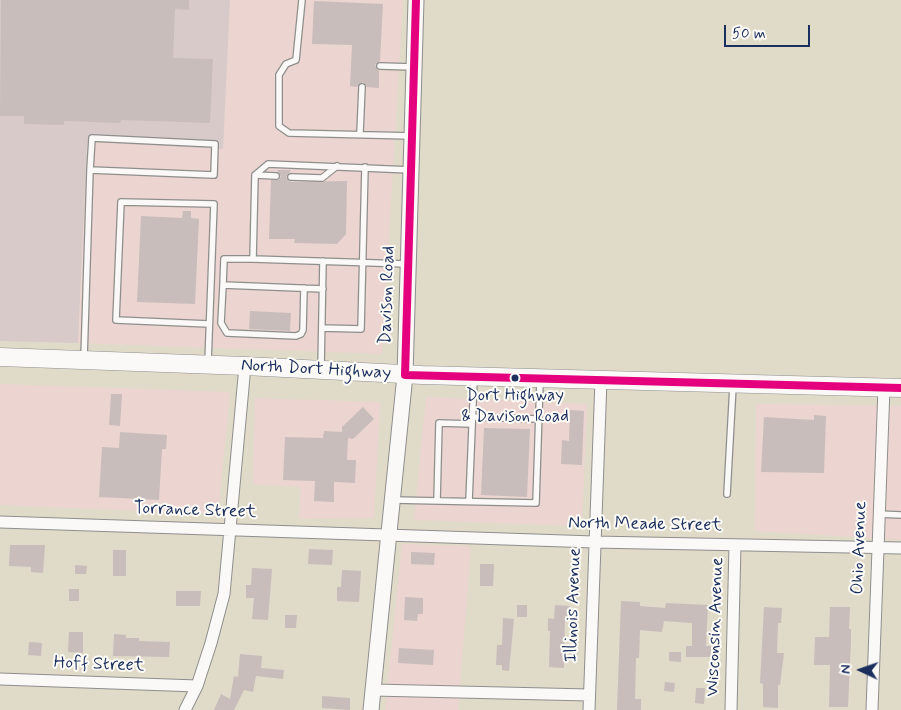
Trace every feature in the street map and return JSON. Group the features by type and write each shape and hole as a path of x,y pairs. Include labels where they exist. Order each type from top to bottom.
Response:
{"main road":[{"name":"Davison Road","path":"371,710 405,375 416,0"},
{"name":"North Dort Highway","path":"0,357 208,364 405,375 892,388"}],"street":[{"path":"185,710 197,686 224,594 245,366"},
{"name":"Illinois Avenue","path":"589,710 601,380"},
{"name":"Ohio Avenue","path":"872,710 878,514 892,388"},
{"name":"Torrance Street","path":"0,522 388,536"},
{"name":"North Meade Street","path":"388,536 901,548"},
{"name":"Wisconsin Avenue","path":"731,710 735,545"},
{"name":"Hoff Street","path":"0,679 197,686"},
{"path":"373,690 589,696"}],"lane":[{"path":"301,1 296,60 286,64 280,74 279,126 289,133 360,133 412,136"},
{"path":"380,66 414,66"},
{"path":"360,133 362,87"},
{"path":"84,360 90,170 92,138 214,144 214,175 90,170"},
{"path":"252,259 255,175 268,164 411,170"},
{"path":"291,177 322,178 337,166"},
{"path":"322,328 361,329 365,167"},
{"path":"255,175 276,176"},
{"path":"208,364 214,204 121,202 116,320 209,324"},
{"path":"304,288 303,330 301,334 296,336 227,334 221,323 224,259 408,264"},
{"path":"321,370 323,261"},
{"path":"223,285 323,289"},
{"path":"469,502 474,377"},
{"path":"393,500 536,503 540,379"},
{"path":"727,494 733,384"},
{"path":"472,417 539,419"},
{"path":"437,501 439,423 472,424"},
{"path":"878,514 901,515"}],"shaded area":[{"path":"0,0 230,0 223,149 87,142 78,343 0,341"},
{"path":"230,0 403,0 382,354 78,343 87,142 223,148"},
{"path":"0,384 230,392 218,514 0,505"},
{"path":"426,397 587,404 582,526 414,520"},
{"path":"255,398 380,402 374,518 299,519 301,487 253,484"},
{"path":"756,404 901,406 901,540 755,531"},
{"path":"402,544 471,546 458,710 385,710"}],"building":[{"path":"1,0 189,0 189,10 175,9 173,58 213,59 210,123 121,120 120,123 64,121 64,125 24,124 24,116 0,116"},
{"path":"314,1 383,4 380,61 375,65 379,71 379,88 367,87 363,82 357,87 350,86 352,45 312,44"},
{"path":"277,170 291,170 286,177 291,182 347,181 346,234 337,244 294,243 295,239 269,239 271,180 278,180 281,177"},
{"path":"183,211 191,211 191,218 199,219 195,304 137,302 141,216 182,218"},
{"path":"250,311 291,313 290,331 249,329"},
{"path":"111,394 122,394 120,426 109,425"},
{"path":"363,407 374,419 353,439 348,438 347,460 356,460 355,483 334,482 334,502 314,501 315,481 283,480 285,437 323,438 324,431 342,432 342,427"},
{"path":"570,410 584,411 582,465 561,464 562,440 569,441"},
{"path":"814,415 826,416 824,473 761,472 764,417 814,420"},
{"path":"484,428 530,429 527,497 481,495"},
{"path":"120,432 167,435 166,449 162,449 159,500 99,497 102,447 119,448"},
{"path":"10,545 45,545 43,573 31,572 31,567 9,566"},
{"path":"309,549 333,550 332,565 308,564"},
{"path":"113,550 126,550 126,576 113,576"},
{"path":"411,552 435,553 434,565 411,564"},
{"path":"480,564 494,564 493,586 480,586"},
{"path":"75,565 87,566 86,574 75,574"},
{"path":"252,568 272,569 268,620 252,619 254,598 246,598 246,585 251,585"},
{"path":"342,570 361,571 359,602 337,601 337,587 341,587"},
{"path":"69,589 79,589 79,601 69,601"},
{"path":"176,591 201,591 200,606 176,606"},
{"path":"405,597 423,598 423,614 418,614 417,621 404,620"},
{"path":"621,601 640,602 640,606 665,608 666,603 708,605 706,646 711,646 711,657 686,657 686,646 692,646 692,623 664,621 662,632 640,630 639,658 636,658 635,699 641,699 641,710 617,710"},
{"path":"517,605 527,605 527,617 517,617"},
{"path":"555,605 570,606 570,616 565,616 564,668 549,667 550,631 548,631 548,618 554,619"},
{"path":"764,607 782,608 781,623 778,623 777,653 784,653 780,685 778,685 778,708 763,707 763,684 760,683"},
{"path":"830,607 850,607 849,629 851,629 851,641 848,707 829,707 830,665 814,665 815,637 829,637"},
{"path":"285,615 297,615 296,628 285,628"},
{"path":"503,618 514,619 509,671 502,670 502,665 496,665 497,645 502,645"},
{"path":"69,632 83,632 83,653 68,652"},
{"path":"114,634 126,635 126,638 139,638 139,641 170,642 169,657 113,656"},
{"path":"29,642 42,643 41,656 28,655"},
{"path":"399,648 434,650 433,665 398,663"},
{"path":"669,652 681,652 681,662 669,661"},
{"path":"240,654 262,656 261,668 284,670 283,679 256,676 253,692 244,690 234,710 214,710 221,694 230,699 234,676 238,677"},
{"path":"665,682 675,683 674,692 664,691"},
{"path":"696,688 705,688 704,704 695,703"},
{"path":"322,696 350,698 350,710 322,708"}],"transit line":[{"path":"405,375 416,0"},
{"path":"405,375 901,388"}],"place":[{"name":"Dort Highway & Davison Road","path":"515,378"}]}
